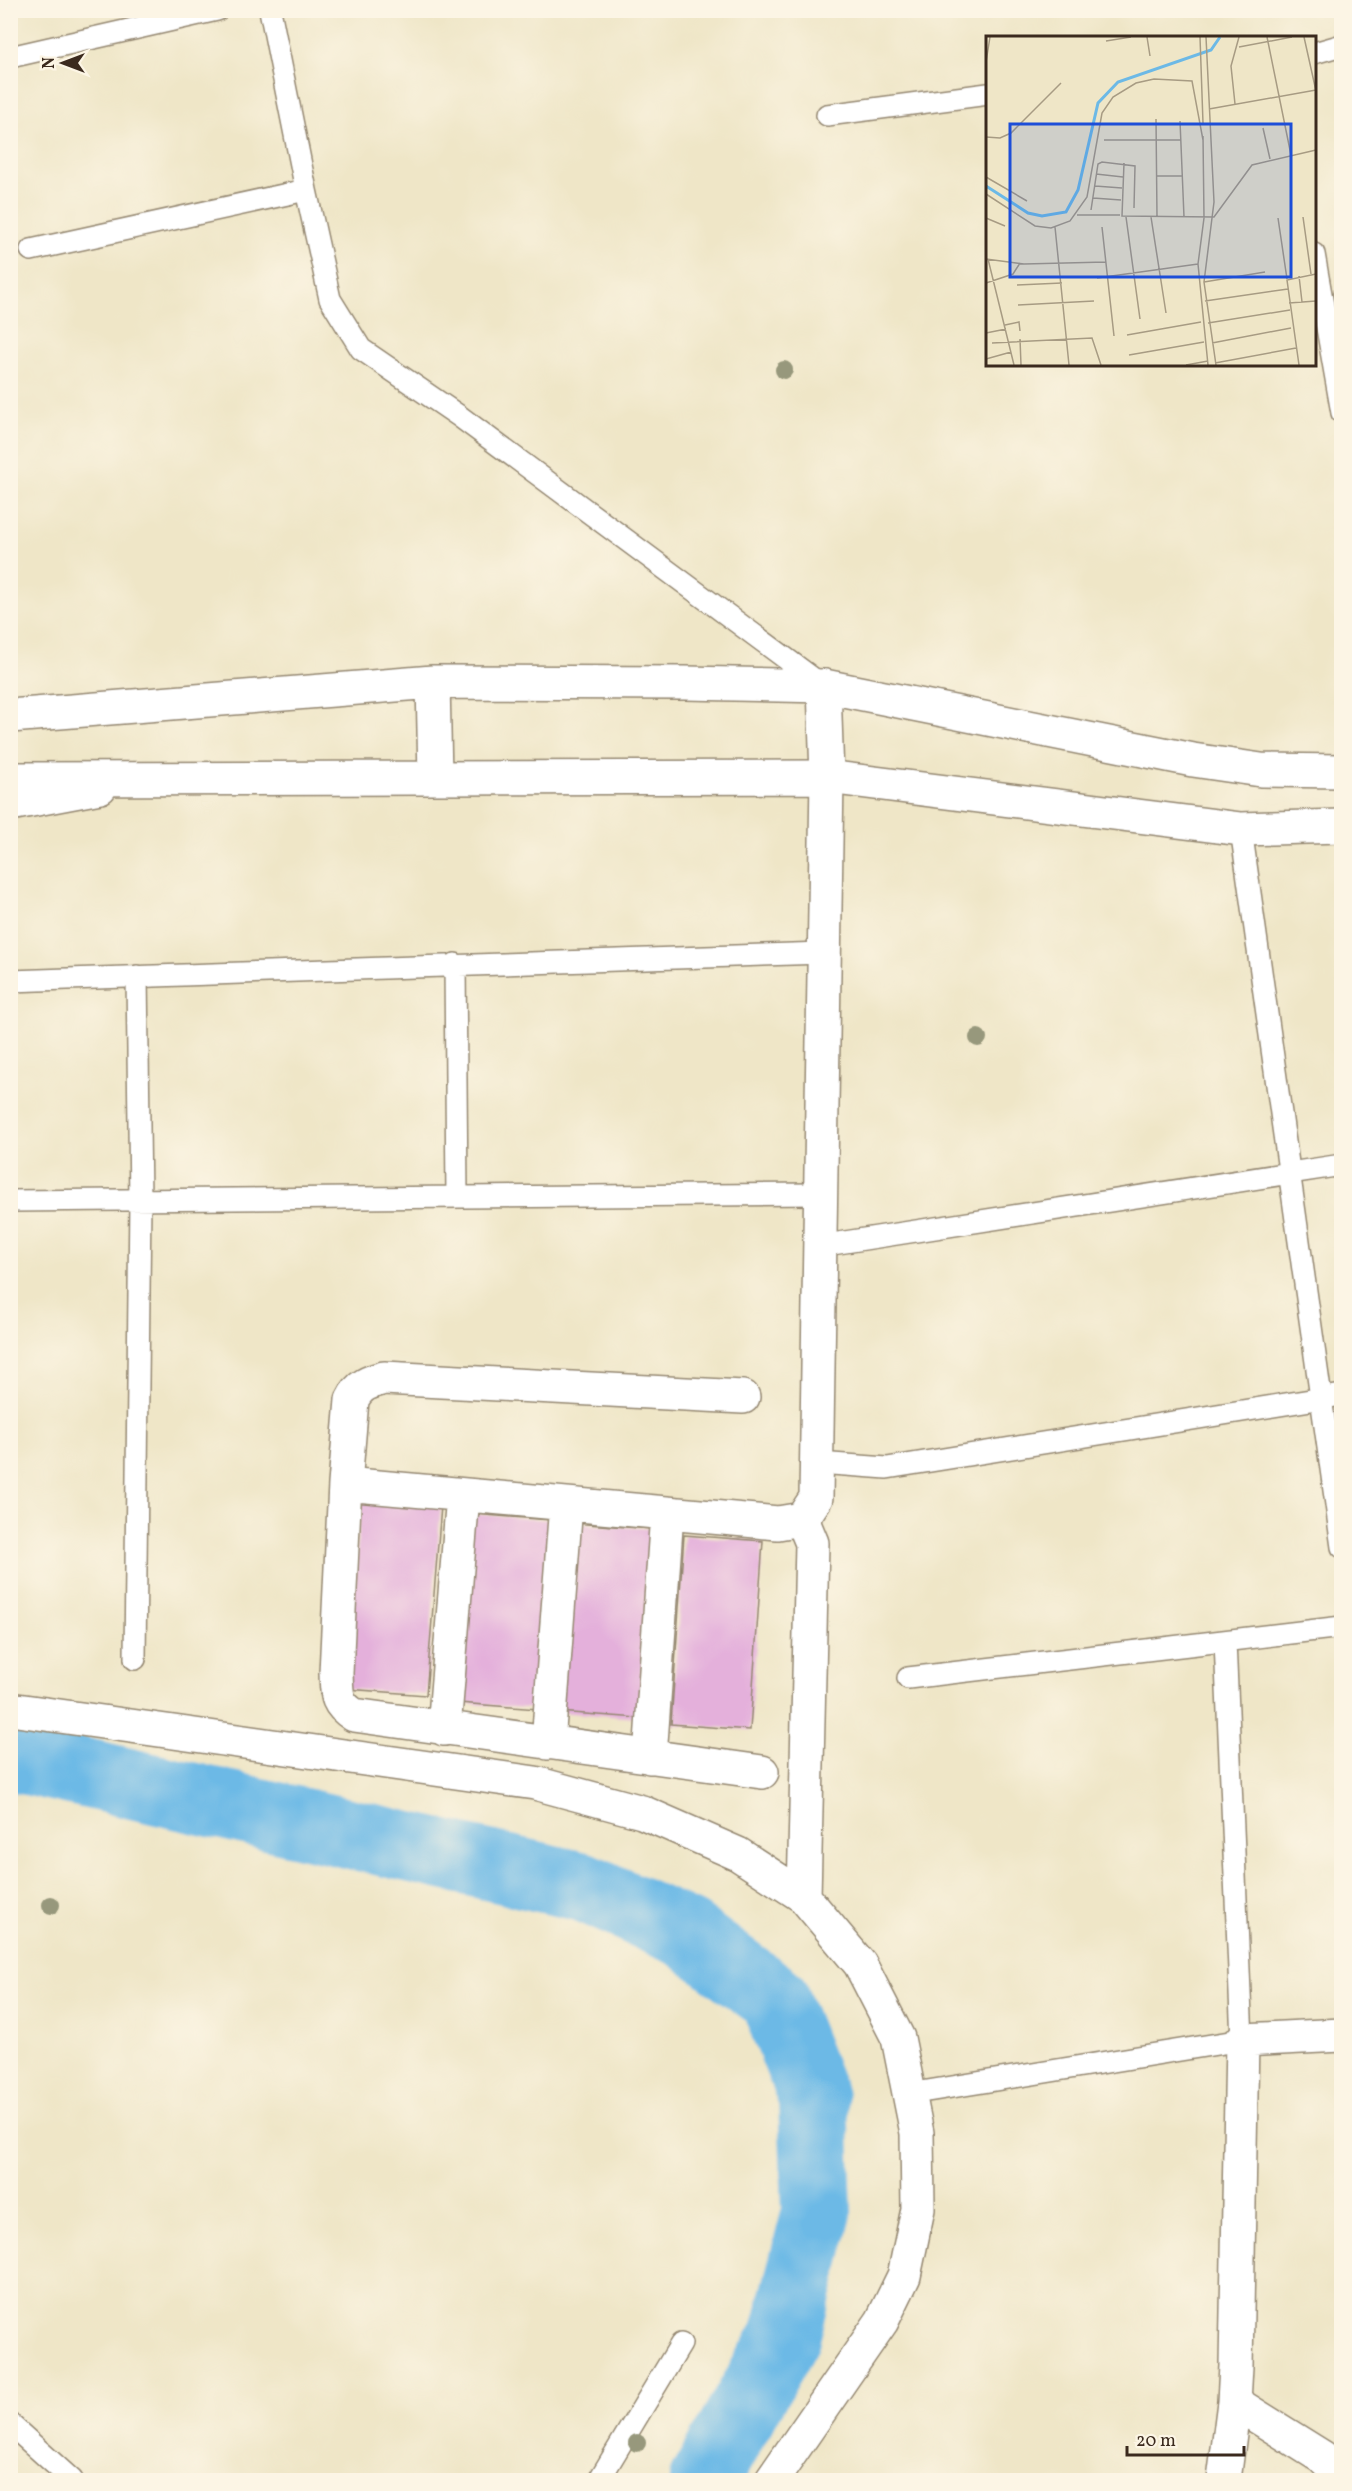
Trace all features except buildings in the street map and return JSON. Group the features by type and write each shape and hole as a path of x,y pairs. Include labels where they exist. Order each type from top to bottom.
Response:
{"street":[{"path":"433,682 435,777"},
{"path":"10,716 433,682 824,686 1193,760 1262,770 1341,771"},
{"path":"345,1484 778,1523 802,1519 816,1498 827,777 824,686"},
{"path":"10,779 827,777 1241,829 1341,826"},
{"path":"10,804 143,779"},
{"path":"743,1397 384,1378 366,1383 356,1391 352,1400 345,1484 336,1673 337,1696 342,1707 354,1715 762,1772"},
{"path":"444,1729 463,1495"},
{"path":"548,1743 566,1504"},
{"path":"650,1757 667,1513"},
{"path":"802,1519 812,1543 804,1897"},
{"path":"10,1709 535,1784 642,1812 738,1854 804,1897 860,1964 898,2038 917,2133 918,2209 904,2276 882,2320 772,2481"},
{"path":"1224,2481 1234,2402 1242,2040 1341,2035"},
{"path":"1234,2402 1322,2457 1330,2465 1336,2481"}],"lane":[{"path":"10,57 217,10"},
{"path":"270,10 330,299 361,349 459,416 824,686"},
{"path":"1316,52 1341,45"},
{"path":"827,115 986,94"},
{"path":"31,250 306,190"},
{"path":"1316,266 1341,413"},
{"path":"1241,829 1291,1173 1331,1396 1341,1547"},
{"path":"10,981 823,953"},
{"path":"455,964 457,1197"},
{"path":"135,1659 140,1200 137,976"},
{"path":"819,1246 1341,1165"},
{"path":"10,1201 819,1194"},
{"path":"818,1463 887,1468 1331,1396"},
{"path":"908,1678 1341,1627"},
{"path":"909,2094 1242,2040 1225,1641"},
{"path":"599,2481 681,2344"},
{"path":"10,2424 72,2481"}],"waterway":[{"path":"10,1756 584,1887 687,1934 774,1998 813,2098 817,2212 785,2337 704,2480"}]}
